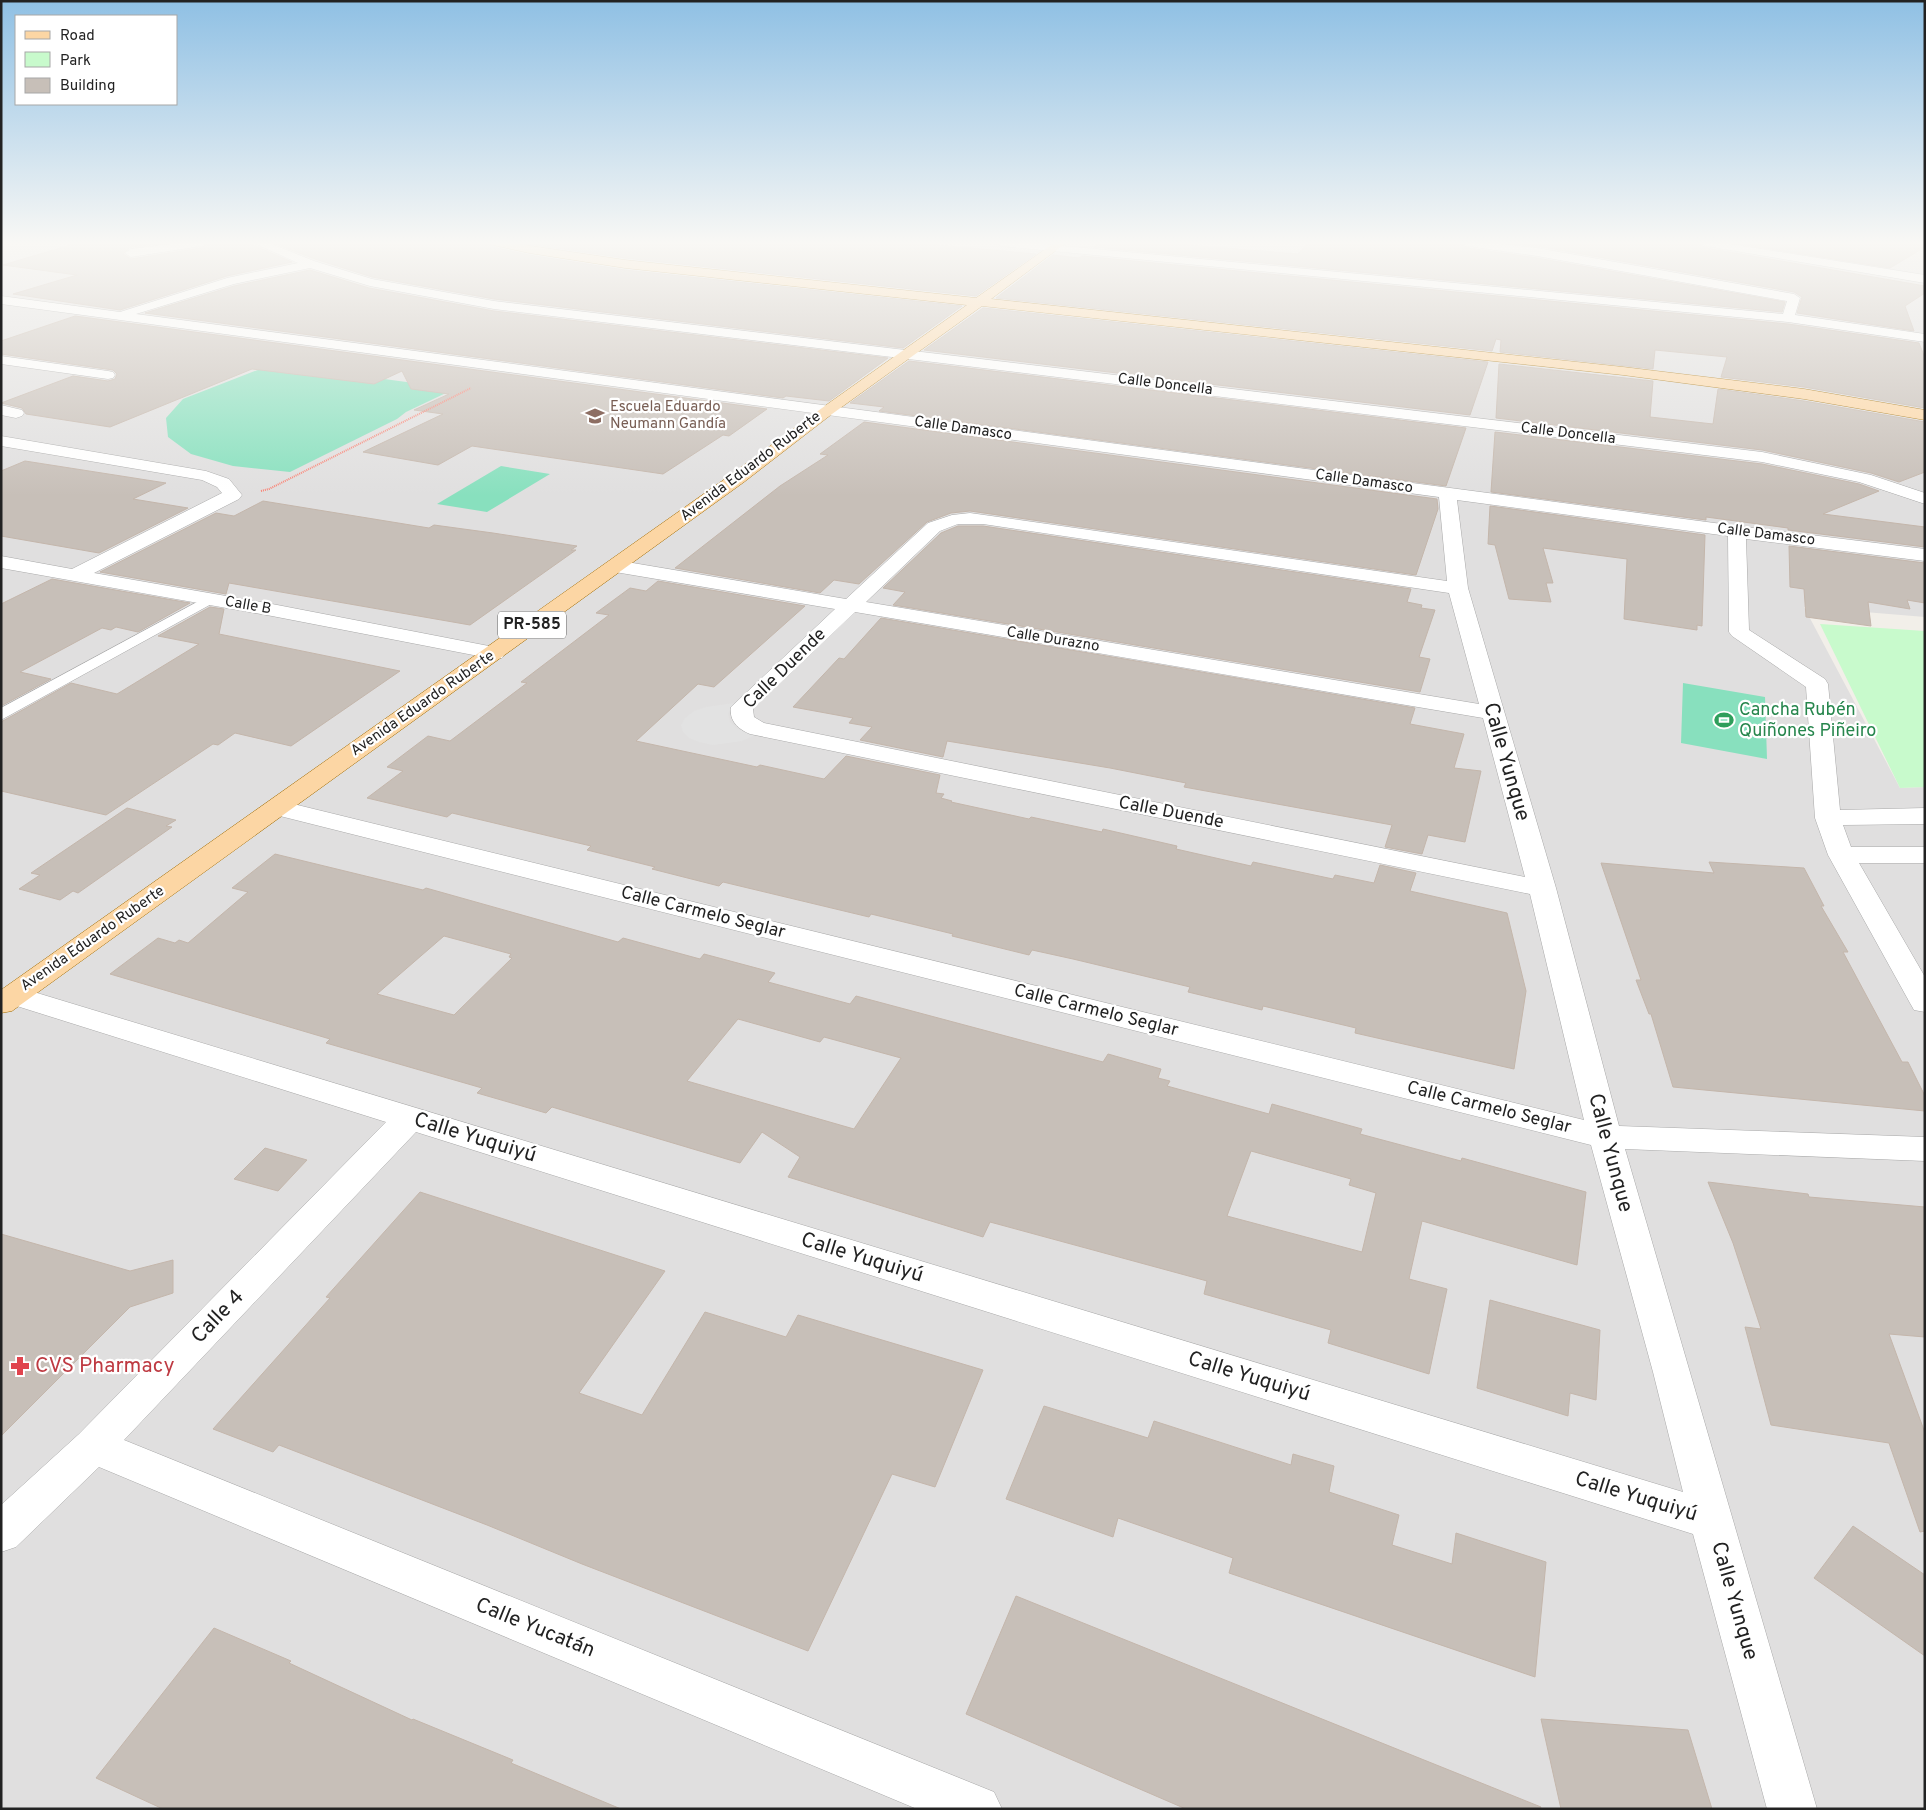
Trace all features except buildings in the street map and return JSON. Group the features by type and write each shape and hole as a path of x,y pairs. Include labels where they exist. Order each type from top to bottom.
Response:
{"main road":[{"name":"Avenida Eduardo Ruberte","path":"8,999 738,478 827,410 942,327"},
{"path":"1253,327 1804,394 1925,415"},
{"path":"1316,327 1511,346"}],"street":[{"name":"Calle Damasco","path":"204,327 1737,532 1925,555"},
{"name":"Calle Doncella","path":"682,327 1762,457 1848,473 1908,491 1925,499"},
{"path":"1853,327 1925,338"},
{"path":"1,360 108,375"},
{"path":"1,441 206,476 223,483 233,495 73,576"},
{"name":"Calle Yunque","path":"1447,493 1458,588 1542,888 1605,1136 1792,1809"},
{"name":"Calle Duende","path":"1458,588 971,518 949,520 934,527 742,708 740,714 748,725 758,729 1542,888"},
{"path":"1737,532 1739,632 1817,684 1828,818 1841,855 1925,1002"},
{"name":"Calle B","path":"1,562 494,652"},
{"name":"Calle Durazno","path":"615,566 850,607 1492,712"},
{"name":"Calle Carmelo Seglar","path":"277,808 1605,1136 1925,1149"},
{"path":"1828,818 1925,816"},
{"path":"1841,855 1925,855"},
{"name":"Calle Yuquiyú","path":"8,999 410,1118 1711,1520"},
{"name":"Calle 4","path":"1,1533 93,1446 410,1118"},
{"name":"Calle Yucatán","path":"93,1446 977,1809"}],"lane":[{"path":"1,715 210,599"}],"path":[{"path":"233,495 270,489 474,387"}],"shaded area":[{"path":"1,327 1925,327 1925,617 1804,607 1900,788 1925,787 1925,1809 1,1809"},
{"path":"734,703 728,714 730,722 738,729 755,735 742,741 713,745 689,738 683,732 681,725 685,718 694,711 706,707"}],"green space":[{"path":"273,364 436,386 448,392 290,472 233,466 191,454 168,437 166,418 183,399"},
{"path":"501,466 550,474 487,512 437,504"},
{"path":"1820,624 1925,631 1925,787 1900,788"},
{"name":"Cancha Rubén Quiñones Piñeiro","path":"1683,683 1765,697 1767,759 1681,743"}],"place":[{"name":"Escuela Eduardo Neumann Gandía","path":"595,416"},
{"name":"Cancha Rubén Quiñones Piñeiro","path":"1724,720"},
{"name":"CVS Pharmacy","path":"20,1366"}]}
